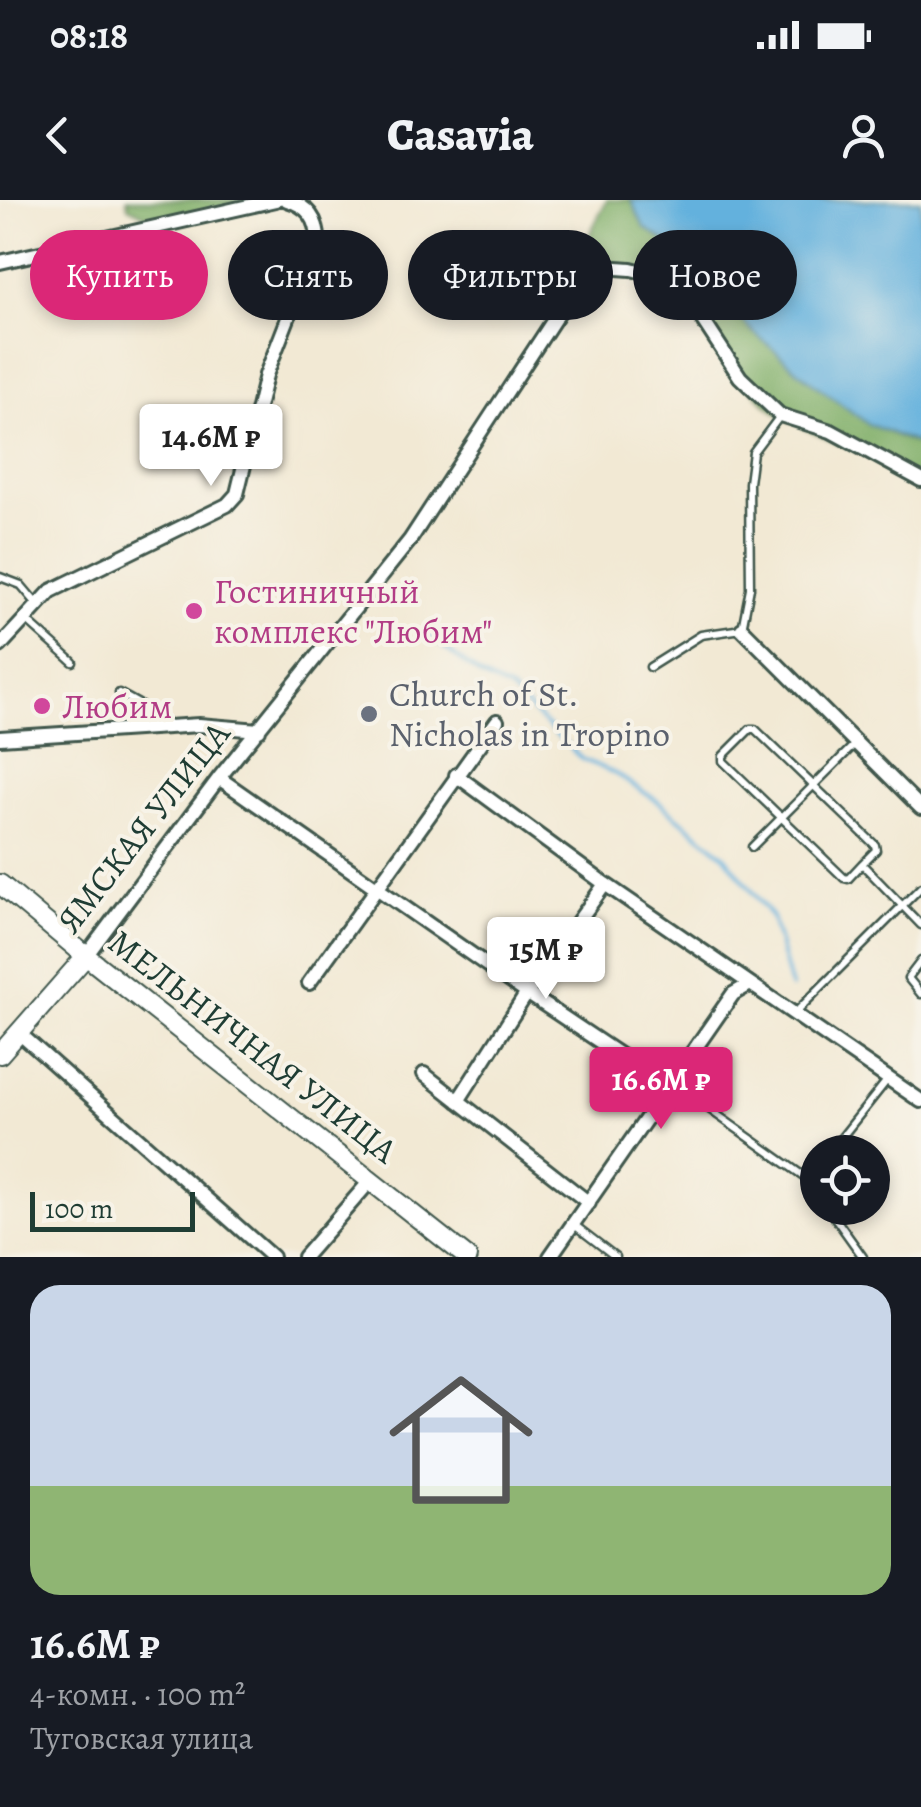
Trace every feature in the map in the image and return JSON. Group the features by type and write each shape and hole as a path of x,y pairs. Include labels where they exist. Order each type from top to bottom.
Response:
{"street":[{"path":"0,262 276,200"},
{"path":"0,646 51,592 226,504 237,494 266,375 318,241 314,219 302,205 287,200"},
{"name":"ЯМСКАЯ УЛИЦА","path":"0,1054 86,956 220,778 410,540 589,266 660,276 693,305 740,377 780,416"},
{"path":"780,416 830,432 921,480"},
{"path":"742,628 921,808"},
{"path":"309,983 497,721"},
{"path":"0,738 199,726 259,730"},
{"path":"456,776 605,884 921,1101"},
{"path":"220,778 666,1086"},
{"name":"МЕЛЬНИЧНАЯ УЛИЦА","path":"0,884 467,1257"},
{"path":"458,1101 527,993 605,884"},
{"path":"550,1257 733,994 750,984"},
{"path":"19,1033 272,1257"},
{"path":"424,1074 589,1202"},
{"path":"304,1257 372,1180"}],"lane":[{"path":"650,666 701,635 742,628 750,588 749,483 753,452 780,416"},
{"path":"0,577 21,585 37,604"},
{"path":"24,619 72,662"},
{"path":"120,694 144,707 148,729"},
{"path":"750,729 755,729 813,786 875,845 876,850 848,878 781,818 723,761 723,756 750,729"},
{"path":"752,847 856,743"},
{"path":"862,864 921,925"},
{"path":"795,1013 921,887"},
{"path":"921,961 908,978 921,994"},
{"path":"843,1135 889,1077"},
{"path":"666,1086 685,1092 800,1174"},
{"path":"573,1224 616,1257"},
{"path":"840,1225 863,1257"}],"green space":[{"path":"127,200 243,202 159,222 128,207"},
{"path":"607,200 631,200 648,230 633,230 633,271 613,268 613,230 592,230"},
{"path":"704,320 742,320 868,424 921,446 921,480 782,416 748,384"}],"water":[{"path":"631,200 921,200 921,445 868,424 809,380 742,320 797,320 797,230 644,227"}],"waterway":[{"path":"428,635 481,676 510,690 582,759 614,773 656,800 724,855 772,917 791,988"}],"place":[{"name":"Гостиничный комплекс \"Любим\"","path":"194,611"},
{"name":"Любим","path":"42,706"},
{"name":"Church of St. Nicholas in Tropino","path":"369,714"}]}
